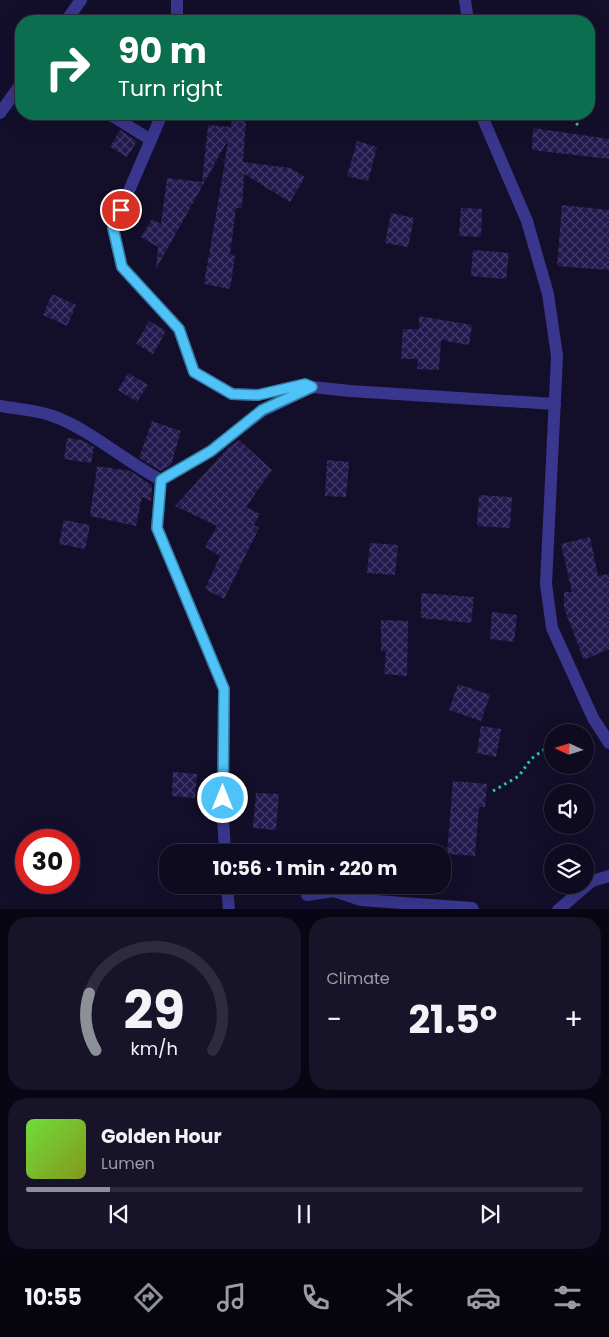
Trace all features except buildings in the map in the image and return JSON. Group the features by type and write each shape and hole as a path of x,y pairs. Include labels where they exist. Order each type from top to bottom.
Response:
{"street":[{"path":"70,15 81,0"},
{"path":"177,0 177,15"},
{"path":"465,0 467,15"},
{"path":"0,113 15,92"},
{"path":"119,120 151,140"},
{"path":"159,120 113,228 122,267 179,329 194,372 232,394 258,395 305,384 312,387 350,391 555,404"},
{"path":"484,120 527,222 548,294 557,356 546,584 552,628 594,718 609,743"},
{"path":"161,480 211,451 262,410 312,387"},
{"path":"0,406 49,415 65,422 136,467 161,480"},
{"path":"161,480 157,528 224,689 223,816 225,844"},
{"path":"559,909 592,881 609,876"},
{"path":"228,894 229,909"},
{"path":"343,894 360,900 461,909"}],"path":[{"path":"573,120 580,127"},
{"path":"493,792 519,776 531,759 544,750"}],"route":[{"path":"121,210 113,228 122,267 179,329 194,372 232,394 258,395 305,384 312,387 262,410 211,451 161,480 157,528 224,689 223,798"}]}
